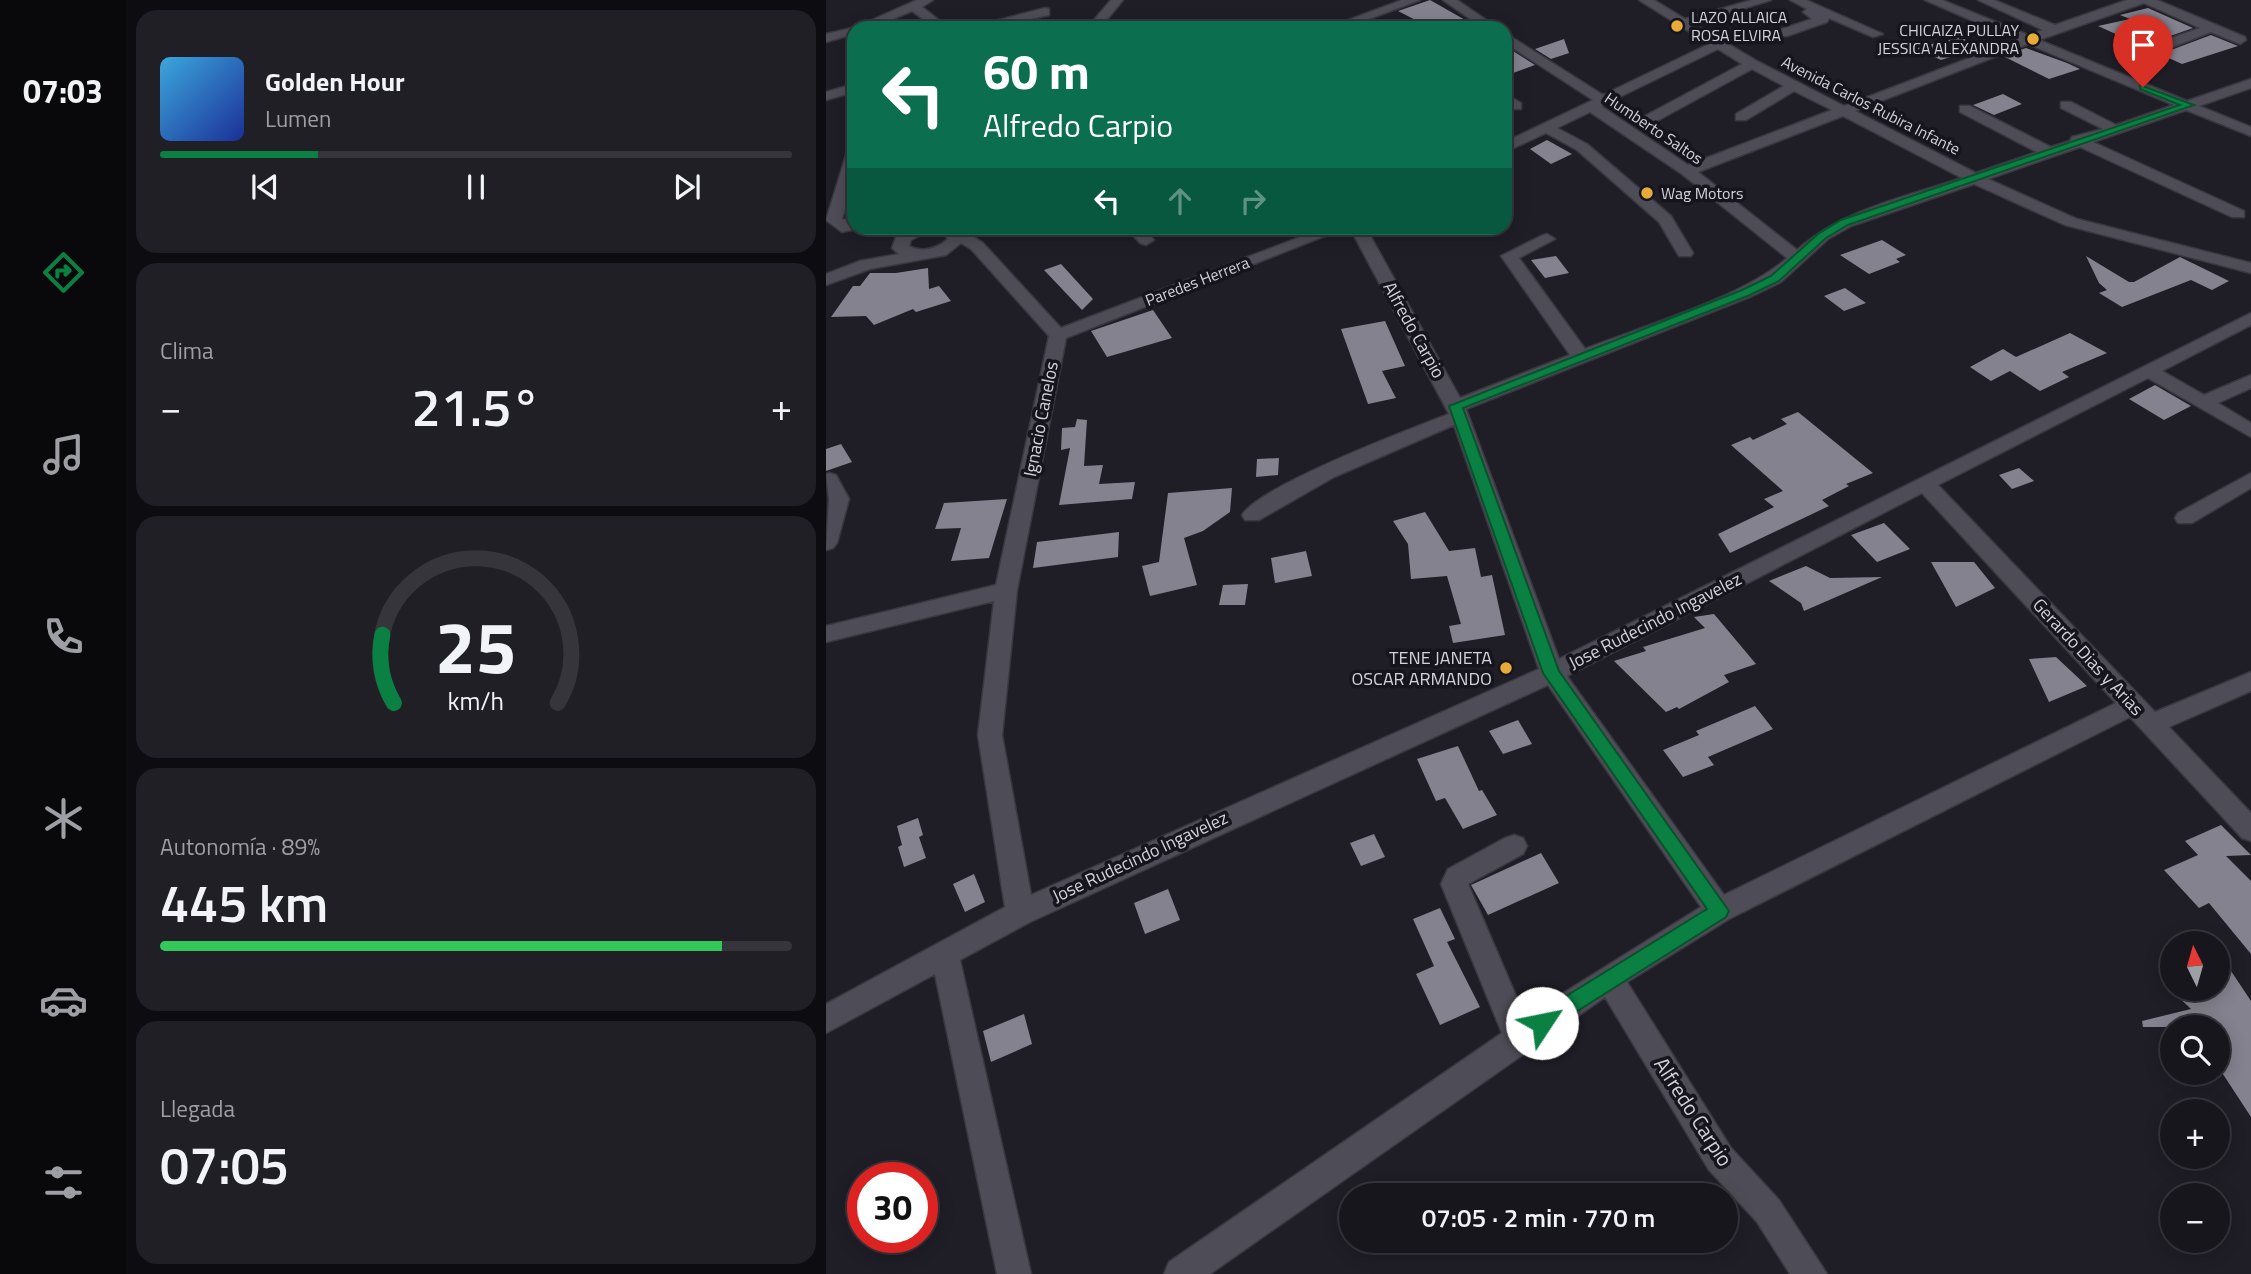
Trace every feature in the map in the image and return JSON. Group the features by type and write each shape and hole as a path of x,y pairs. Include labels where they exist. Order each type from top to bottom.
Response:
{"street":[{"path":"879,21 927,0"},
{"path":"1099,21 1117,0"},
{"path":"1363,21 1380,17 1414,0"},
{"path":"1449,0 1481,21"},
{"name":"Avenida Carlos Rubira Infante","path":"1645,0 1752,64 1849,111 1972,177 2071,222 2247,263"},
{"path":"1683,23 1765,0"},
{"path":"1783,33 1823,19 1784,0"},
{"path":"1796,0 1877,34"},
{"path":"1931,0 2251,132"},
{"path":"1984,0 2055,30"},
{"path":"2091,0 2111,8"},
{"path":"1687,172 2029,42 2111,8 2140,0"},
{"path":"2147,0 2240,40"},
{"path":"914,7 933,21"},
{"path":"1005,21 1045,12"},
{"path":"2165,45 2211,28"},
{"path":"826,38 847,32"},
{"path":"1512,44 1596,103"},
{"path":"1512,144 1718,44"},
{"path":"1650,119 1752,64"},
{"path":"1252,515 1282,494 1334,467 1458,411 1775,278 1822,236 1844,223 2251,83"},
{"path":"1741,117 1795,85"},
{"path":"826,96 847,90"},
{"name":"Humberto Saltos","path":"1596,103 1797,258"},
{"path":"2066,105 2114,129"},
{"path":"1965,109 2047,151"},
{"path":"1545,127 1582,147 1665,219 1685,253"},
{"path":"2077,141 2238,214"},
{"path":"847,176 834,220 842,227 847,227"},
{"path":"828,277 908,235"},
{"path":"912,235 900,248 914,254 962,259 998,270"},
{"path":"828,277 880,261 927,254 952,245 952,235"},
{"path":"961,235 977,246 1058,335"},
{"path":"1141,235 1146,240"},
{"name":"Paredes Herrera","path":"1058,335 1314,235"},
{"name":"Alfredo Carpio","path":"1362,235 1458,411 1552,673 1719,911"},
{"path":"1547,239 1509,256 1582,358"},
{"name":"Jose Rudecindo Ingavelez","path":"826,1019 1020,913 1552,673 2251,318"},
{"name":"Ignacio Canelos","path":"1020,913 990,736 1006,590 1058,335"},
{"path":"2148,370 2251,431"},
{"path":"2203,403 2251,381"},
{"path":"2185,518 2251,479"},
{"path":"826,542 839,499 829,480"},
{"name":"Gerardo Dias y Arias","path":"1926,485 2251,830"},
{"path":"826,634 1006,590"},
{"path":"2151,724 2251,681"},
{"path":"1181,1274 1519,1038 1609,978 1719,911 2133,705"},
{"path":"1514,846 1457,877 1454,884 1519,1038"},
{"path":"944,953 1014,1274"},
{"name":"Alfredo Carpio","path":"1609,978 1720,1159 1768,1211 1810,1274"}],"building":[{"path":"1430,0 1467,21 1417,21 1398,11"},
{"path":"2148,8 2193,28 2159,40 2158,50 2171,50 2211,35 2238,46 2182,64 2098,26 2130,19 2120,15"},
{"path":"1961,37 1979,48 1941,60 1915,48"},
{"path":"1564,39 1569,53 1551,59 1535,49"},
{"path":"2026,48 2080,69 2049,79 2003,56"},
{"path":"1512,50 1535,65 1512,73"},
{"path":"2003,94 2022,104 1994,115 1973,105"},
{"path":"1547,140 1572,154 1551,164 1530,149"},
{"path":"1882,240 1906,255 1896,259 1900,262 1869,274 1840,255"},
{"path":"1556,256 1569,273 1545,278 1531,260"},
{"path":"2086,256 2129,282 2134,282 2180,257 2229,281 2212,290 2191,280 2122,307 2099,293 2107,290 2099,283"},
{"path":"1061,264 1093,299 1082,310 1044,270"},
{"path":"928,268 929,289 939,286 951,301 916,312 913,309 874,325 866,316 831,317 853,286 860,286 870,273 896,273"},
{"path":"1845,288 1866,303 1844,311 1824,296"},
{"path":"1153,310 1172,338 1107,357 1091,331"},
{"path":"1385,321 1405,366 1382,371 1396,398 1368,404 1341,329"},
{"path":"2070,333 2107,353 2062,372 2069,377 2040,391 2010,371 1991,381 1970,367 2003,349 2016,357"},
{"path":"2155,385 2191,406 2164,420 2129,399"},
{"path":"1798,412 1873,473 1846,484 1849,486 1822,500 1829,506 1730,553 1718,534 1774,507 1764,499 1783,491 1731,445 1750,437 1753,440 1787,424 1781,419"},
{"path":"1077,419 1087,420 1084,466 1103,465 1099,484 1135,482 1132,499 1059,505 1070,448 1061,450 1062,428 1075,427"},
{"path":"841,444 852,462 826,471 826,449"},
{"path":"1279,458 1278,475 1256,477 1257,459"},
{"path":"2019,468 2034,481 2012,489 1999,475"},
{"path":"1232,488 1230,512 1203,531 1184,538 1197,585 1150,596 1142,566 1159,562 1168,493"},
{"path":"1007,499 989,558 951,561 961,528 935,529 944,503"},
{"path":"1425,512 1449,551 1475,548 1481,577 1492,575 1505,635 1453,643 1449,626 1461,624 1447,576 1411,579 1408,544 1393,521"},
{"path":"1884,523 1910,549 1877,562 1851,535"},
{"path":"1119,532 1118,557 1033,568 1037,542"},
{"path":"1306,551 1312,576 1275,583 1271,558"},
{"path":"1931,562 1974,562 1995,588 1956,607"},
{"path":"1806,566 1830,578 1882,577 1804,611 1801,603 1769,581"},
{"path":"1248,584 1245,605 1219,605 1223,585"},
{"path":"1714,614 1756,664 1724,675 1729,682 1679,709 1677,707 1666,712 1614,661 1646,651 1643,647 1705,628 1694,617"},
{"path":"2056,657 2087,686 2049,702 2029,659"},
{"path":"1755,706 1773,729 1708,757 1714,765 1683,777 1663,750 1699,735 1696,731"},
{"path":"1518,720 1532,744 1503,754 1489,731"},
{"path":"1458,746 1479,791 1482,790 1497,815 1463,829 1445,798 1436,801 1417,759"},
{"path":"918,818 923,835 919,837 926,858 904,867 898,847 902,845 897,826"},
{"path":"2221,825 2251,855 2226,856 2251,881 2251,954 2209,903 2199,908 2164,870 2198,855 2185,841"},
{"path":"1374,834 1385,857 1361,866 1350,843"},
{"path":"1541,853 1559,883 1488,915 1471,885"},
{"path":"974,874 985,902 965,912 953,884"},
{"path":"1168,889 1180,920 1145,934 1134,903"},
{"path":"1440,908 1455,939 1447,942 1480,1007 1440,1025 1416,974 1434,966 1413,919"},
{"path":"2230,970 2251,1001 2251,1117 2230,1085 2230,1015 2166,1015 2191,1009 2183,1001 2230,1001"},
{"path":"1024,1014 1032,1044 991,1062 983,1031"},
{"path":"2160,1017 2160,1027 2143,1027 2142,1021"}],"place":[{"name":"LAZO ALLAICA ROSA ELVIRA","path":"1677,26"},
{"name":"CHICAIZA PULLAY JESSICA ALEXANDRA","path":"2033,39"},
{"name":"Wag Motors","path":"1647,193"},
{"name":"TENE JANETA OSCAR ARMANDO","path":"1506,668"}],"route":[{"path":"1542,1023 1609,978 1719,911 1552,673 1456,406 1709,309 1746,292 1775,278 1822,236 1844,223 2062,146 2189,105 2143,87"}]}
